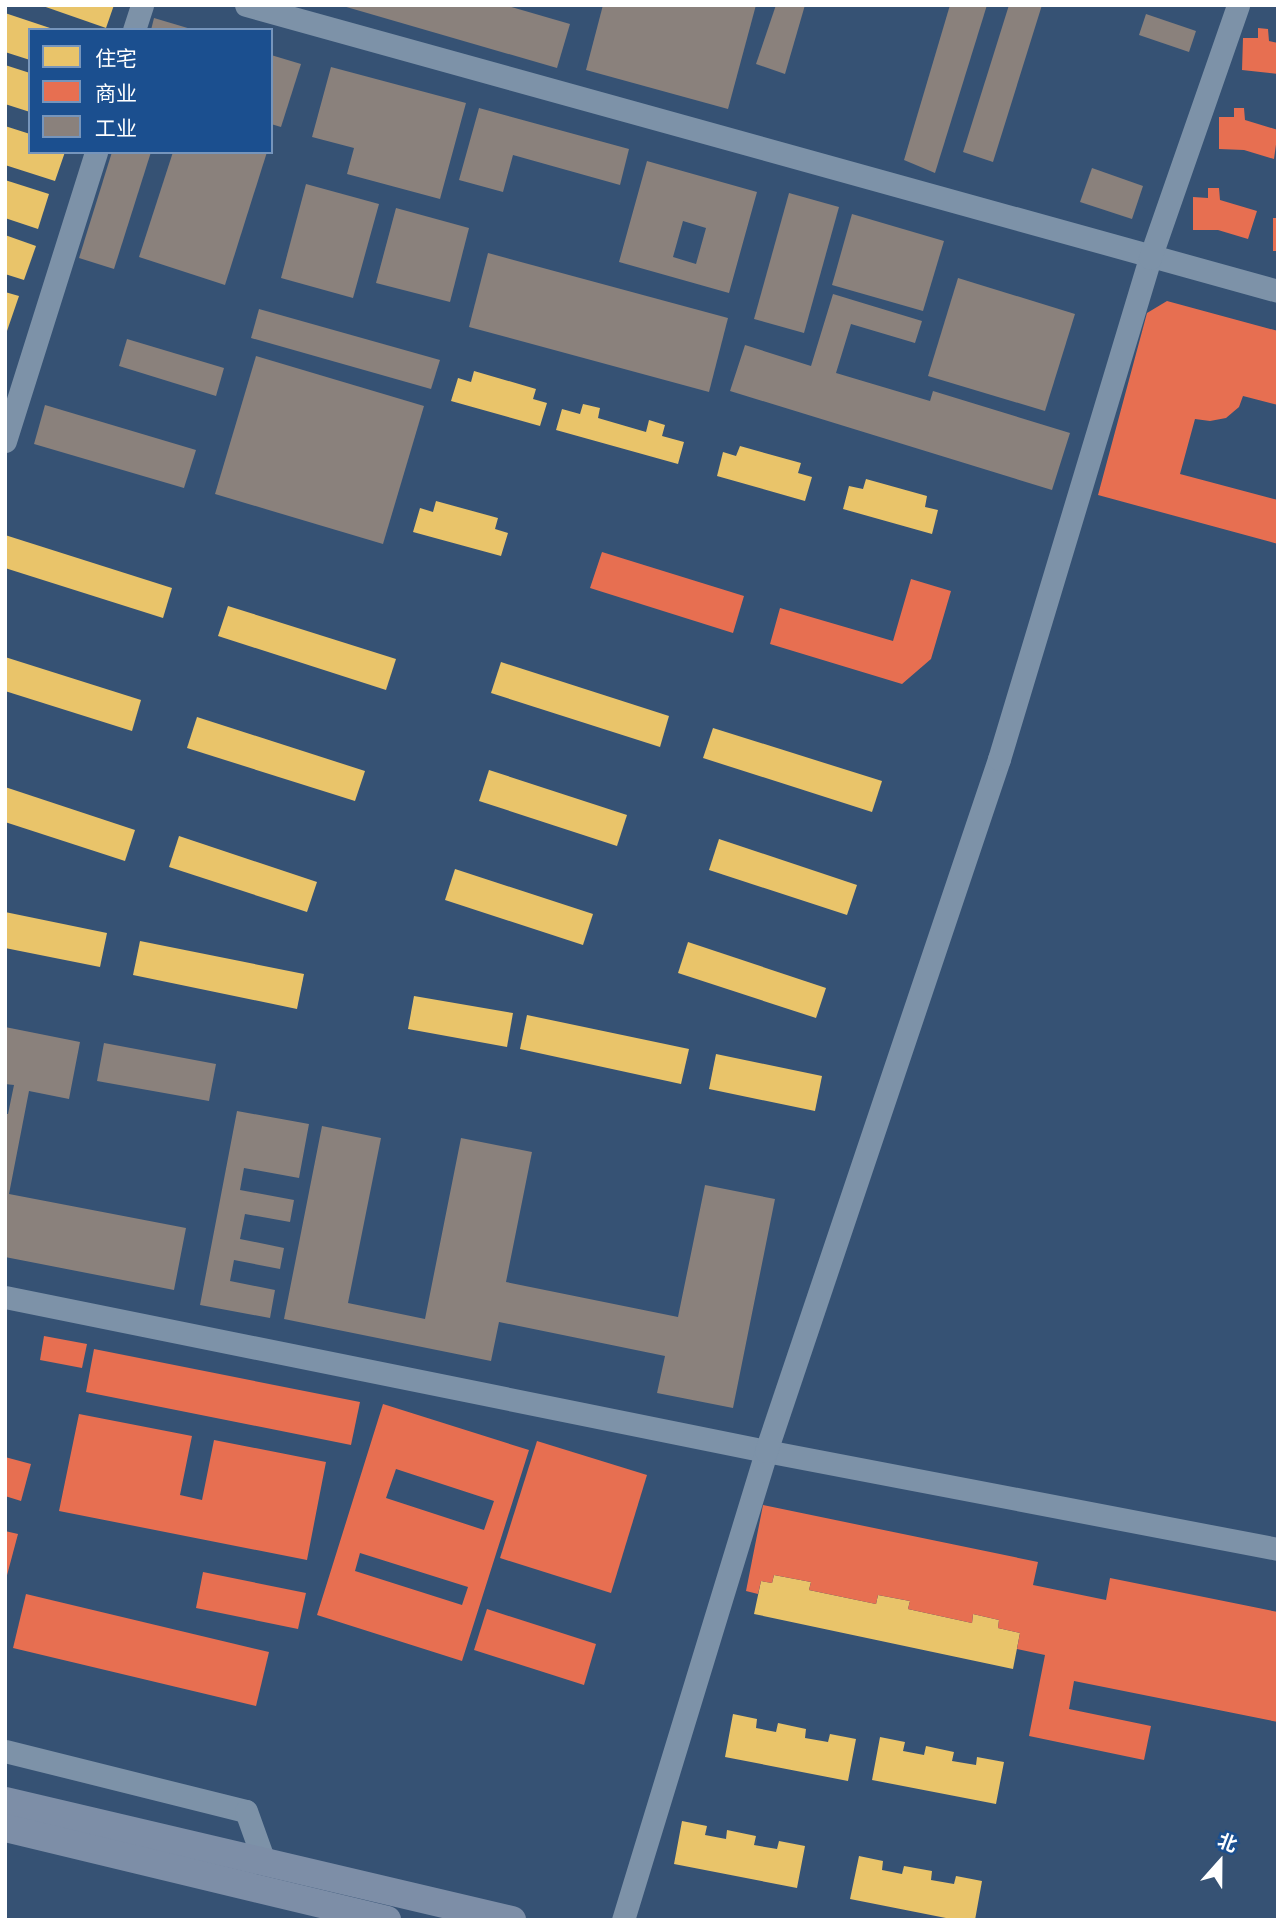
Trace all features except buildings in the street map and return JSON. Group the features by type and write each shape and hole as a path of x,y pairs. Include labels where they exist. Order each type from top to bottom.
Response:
{"main road":[{"path":"5,1801 512,1920"},
{"path":"5,1828 387,1920"}],"street":[{"path":"135,28 142,5"},
{"path":"246,5 1150,258 1278,291"},
{"path":"623,1920 766,1451 999,759 1150,258 1238,5"},
{"path":"5,441 95,154"},
{"path":"5,1297 766,1451 1278,1549"},
{"path":"5,1751 246,1811 265,1864"}]}
